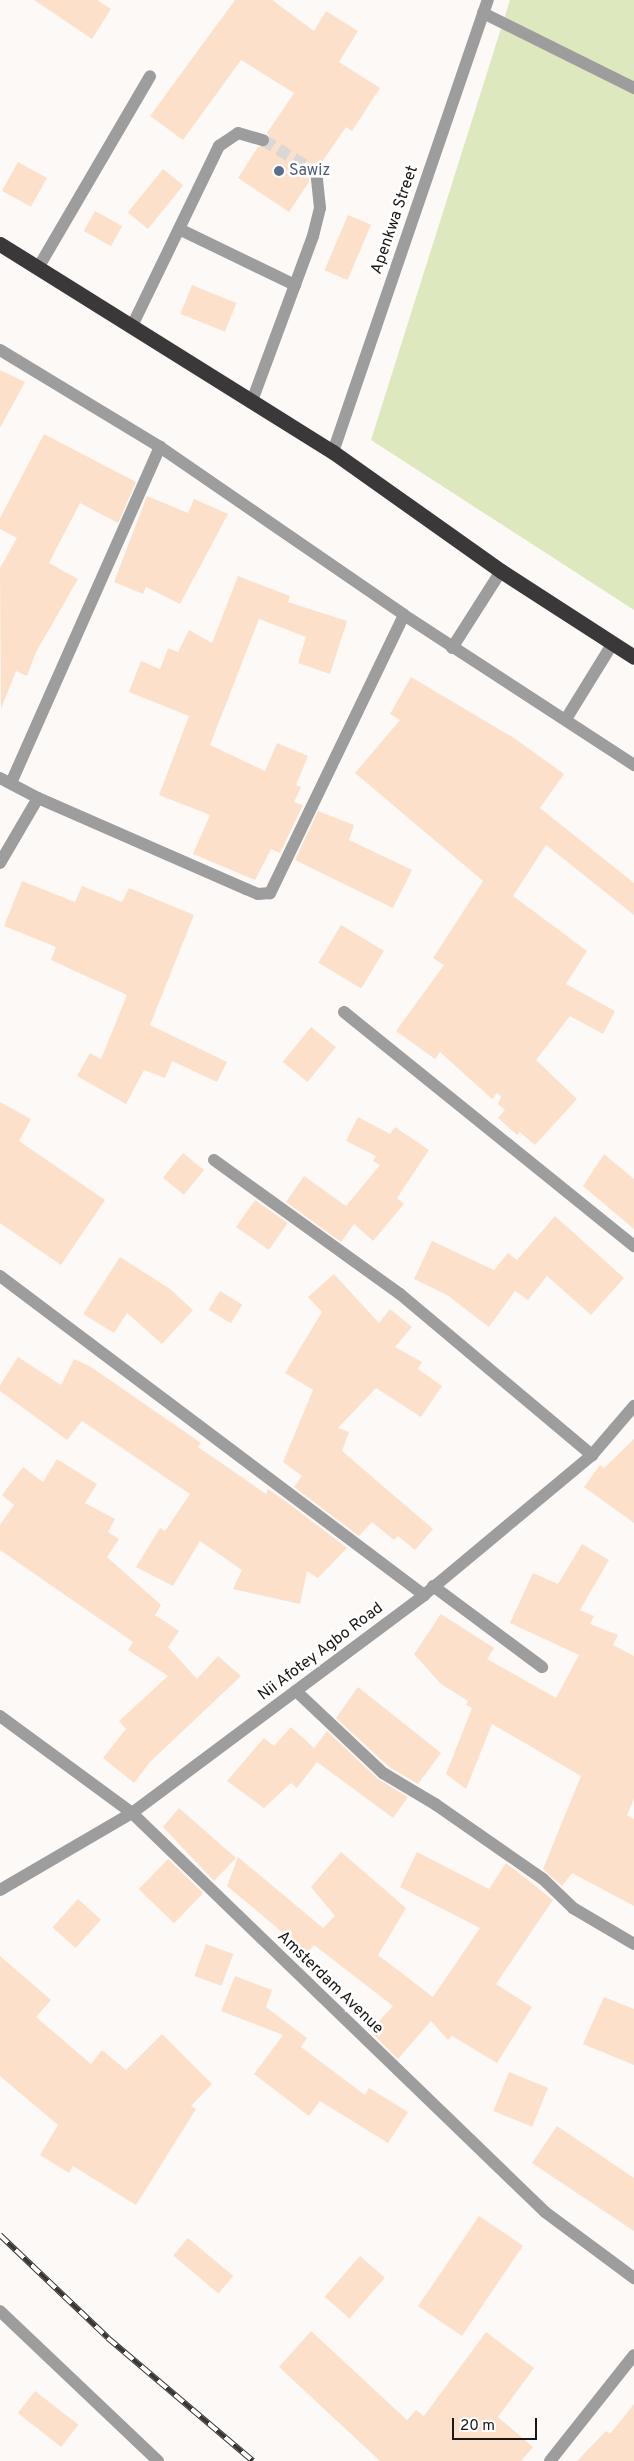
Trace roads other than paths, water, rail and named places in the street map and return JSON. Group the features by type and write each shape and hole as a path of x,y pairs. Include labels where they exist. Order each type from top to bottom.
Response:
{"highway":[{"path":"0,244 333,452 501,571 634,657"}],"street":[{"name":"Apenkwa Street","path":"333,452 488,0"},
{"path":"484,13 634,88"},
{"path":"38,268 150,76"},
{"path":"132,326 219,146 238,133 263,140"},
{"path":"252,401 295,285 320,208 316,172"},
{"path":"179,229 295,285"},
{"path":"0,350 160,447 452,648 566,720 634,766"},
{"path":"160,447 5,781 38,798 246,889 258,894 270,893 404,615"},
{"path":"452,648 501,571"},
{"path":"566,720 613,643"},
{"path":"0,863 38,798"},
{"path":"344,1012 634,1246"},
{"path":"214,1160 400,1294 592,1455"},
{"path":"0,1276 428,1590 542,1667"},
{"name":"Nii Afotey Agbo Road","path":"0,1890 132,1813 296,1691 428,1590 592,1455 634,1406"},
{"path":"296,1691 383,1773 435,1804 538,1875 573,1908 634,1944"},
{"name":"Amsterdam Avenue","path":"0,1716 132,1813 545,2212 634,2278"},
{"path":"0,2310 158,2461"},
{"path":"550,2461 634,2355"}],"tunnel":[{"path":"263,140 316,172"}],"railway":[{"path":"0,2235 108,2338 253,2461"}],"place":[{"name":"Sawiz","path":"279,171"}]}
